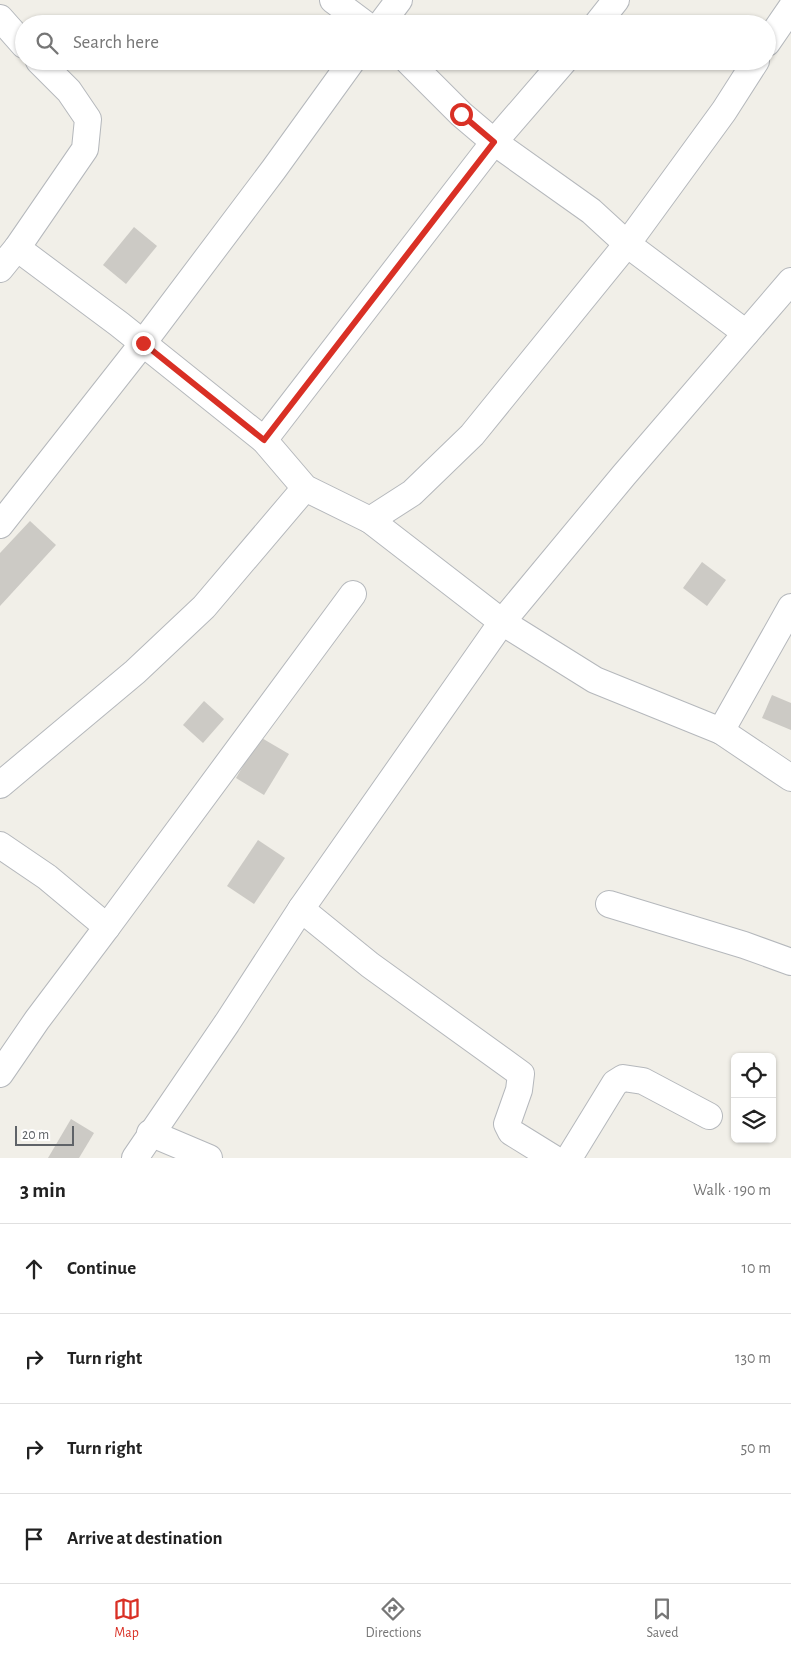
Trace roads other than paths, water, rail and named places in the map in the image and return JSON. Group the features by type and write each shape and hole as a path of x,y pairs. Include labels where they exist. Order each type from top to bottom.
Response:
{"street":[{"path":"334,0 353,15"},
{"path":"388,15 399,0"},
{"path":"604,15 616,0"},
{"path":"776,30 791,8"},
{"path":"0,18 15,35"},
{"path":"0,269 17,248 85,148 88,119 69,91 48,70"},
{"path":"0,526 143,343 274,169 346,70"},
{"path":"417,70 461,114 494,142 591,210 627,244 746,333"},
{"path":"264,440 494,142 556,70"},
{"path":"370,520 412,493 472,435 627,244 724,111 750,70"},
{"path":"17,248 143,343 264,440 305,488 370,520 502,622 595,680 721,731 791,778"},
{"path":"135,1158 227,1023 301,909 502,622 624,474 791,281"},
{"path":"0,785 135,672 204,607 305,488"},
{"path":"0,1074 37,1020 353,594"},
{"path":"721,731 791,607"},
{"path":"0,845 47,877 107,927"},
{"path":"609,904 744,945 791,962"},
{"path":"301,909 370,966 521,1074 519,1090 507,1124 511,1132 553,1158"},
{"path":"569,1158 615,1083 623,1078 643,1081 709,1116"},
{"path":"150,1134 209,1158"}]}
